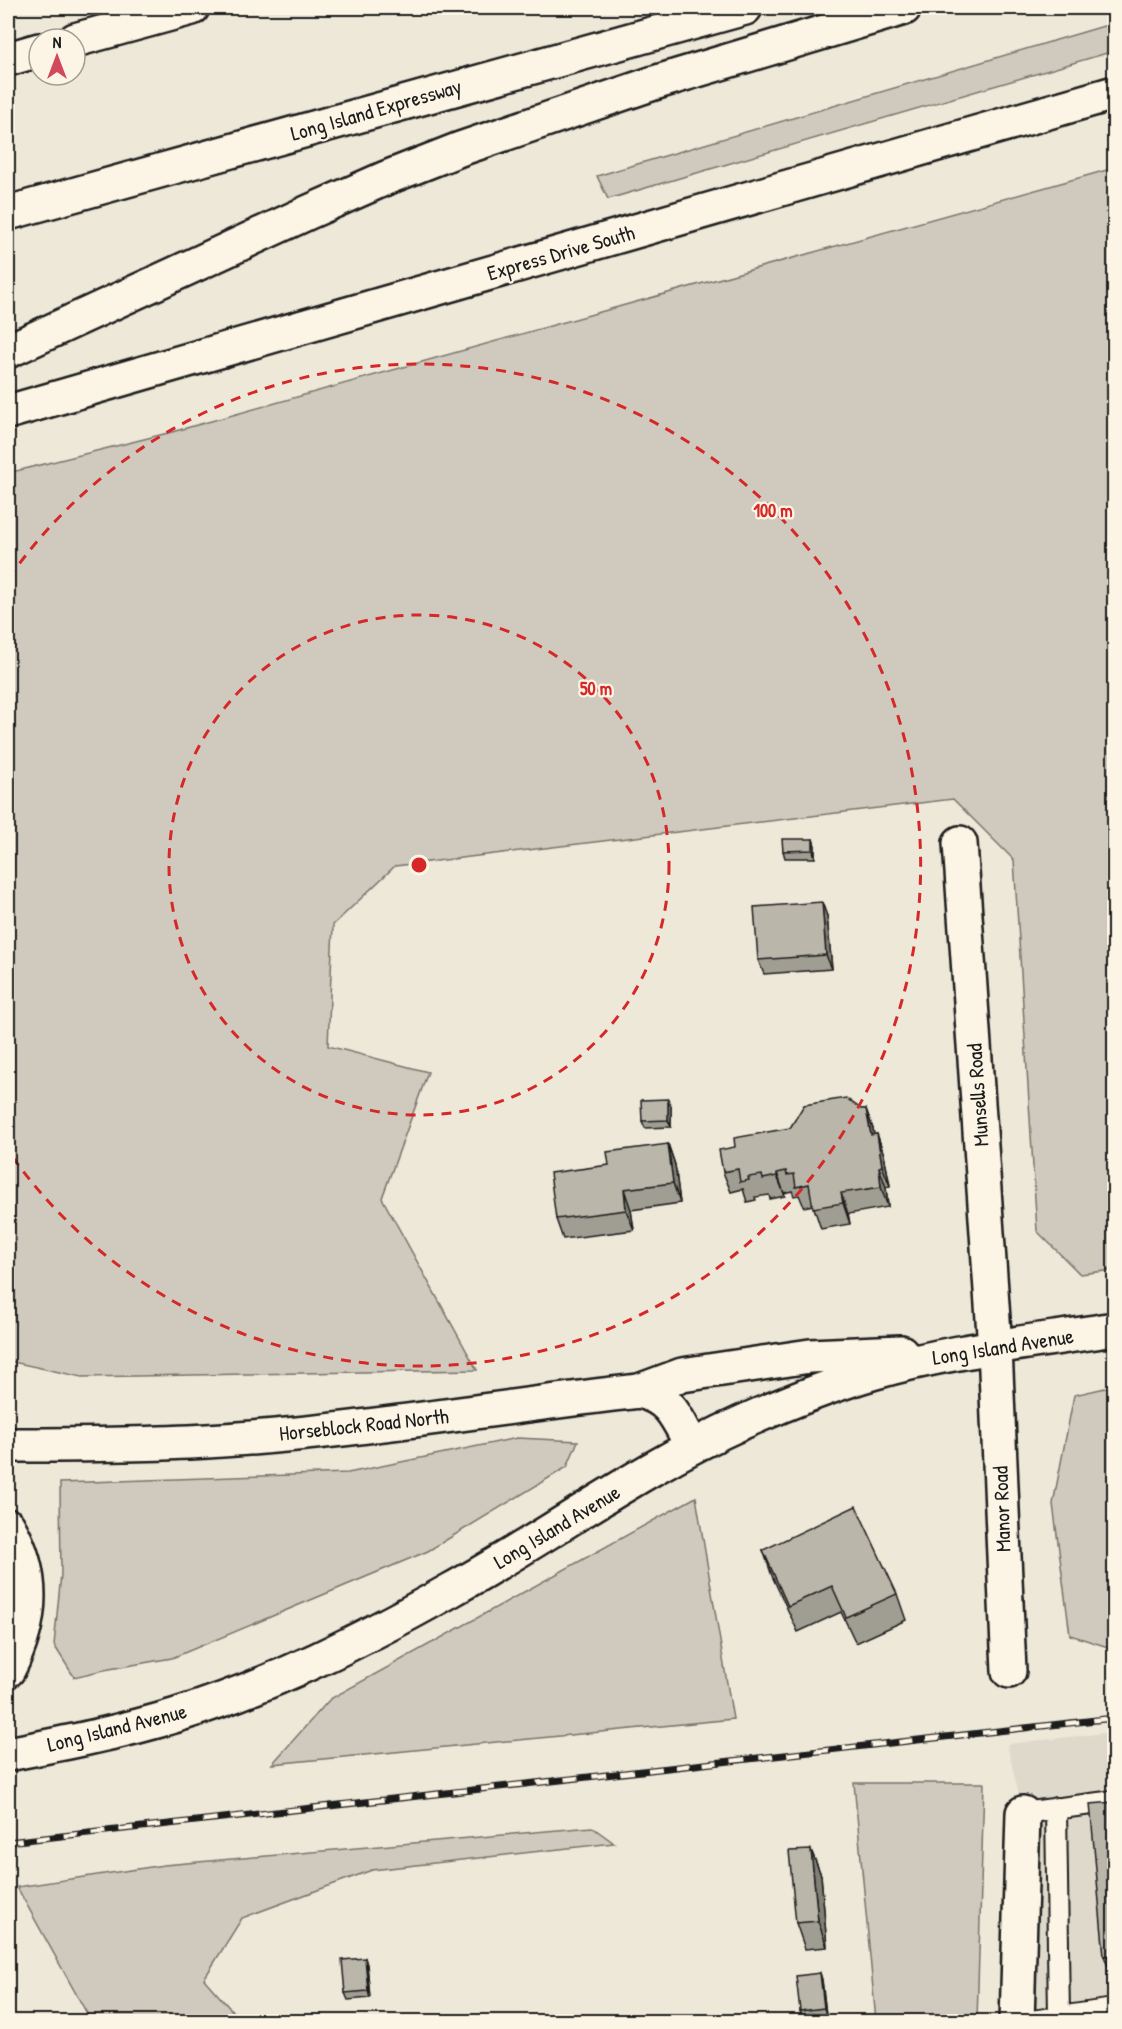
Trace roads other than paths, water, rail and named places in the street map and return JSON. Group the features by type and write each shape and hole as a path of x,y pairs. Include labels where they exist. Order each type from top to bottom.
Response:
{"main road":[{"path":"87,37 192,8"},
{"name":"Long Island Expressway","path":"8,213 745,8"},
{"path":"8,351 309,212 460,149 654,83 904,8"},
{"path":"8,53 27,51"},
{"path":"8,59 27,53"},
{"name":"Express Drive South","path":"8,412 1114,93"},
{"name":"Munsells Road","path":"960,843 996,1348"},
{"name":"Long Island Avenue","path":"8,1754 70,1742 177,1715 285,1675 453,1590 692,1446 784,1405 862,1376 934,1358 1114,1329"},
{"name":"Horseblock Road North","path":"8,1445 207,1441 257,1437 639,1391 682,1375 810,1356 996,1348"},
{"name":"Manor Road","path":"996,1348 1009,1671"},
{"path":"639,1391 653,1394 670,1407 692,1446"},
{"path":"8,1526 22,1559 28,1602 26,1626 19,1648 8,1670"},
{"path":"1017,2022 1023,1813"}],"lane":[{"path":"1023,1813 1114,1801"},
{"path":"1056,1808 1059,2016"},
{"path":"1025,2022 1114,2009"}],"railway":[{"path":"8,1842 1114,1718"}]}
